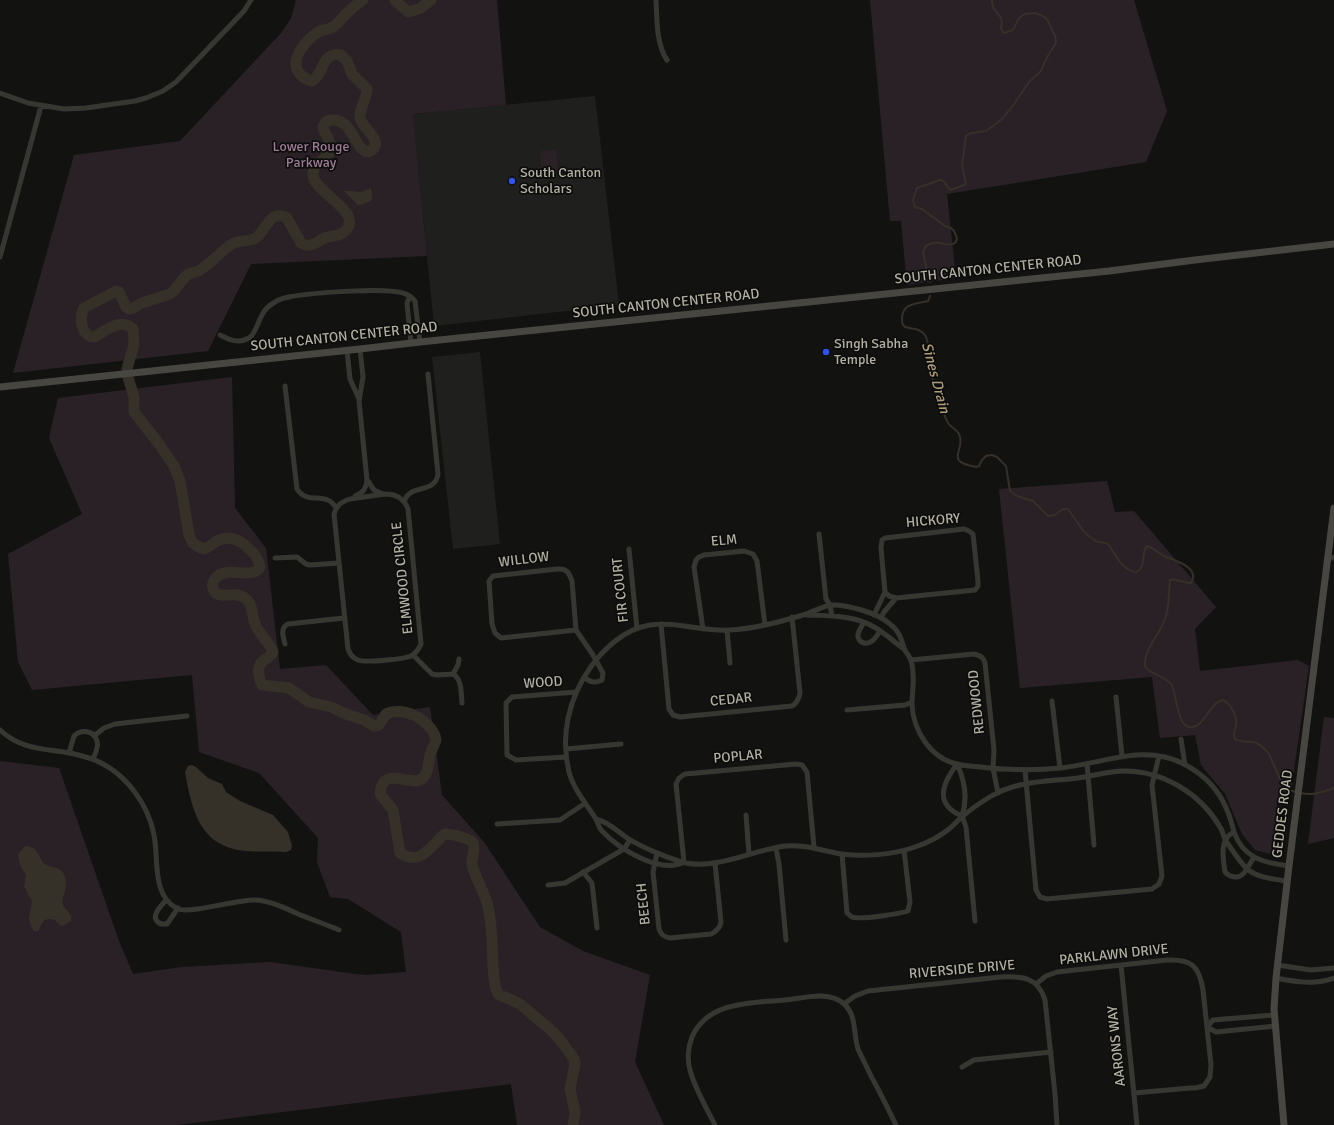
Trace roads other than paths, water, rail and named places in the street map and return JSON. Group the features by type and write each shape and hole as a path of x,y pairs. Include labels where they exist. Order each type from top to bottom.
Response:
{"main road":[{"name":"SOUTH CANTON CENTER ROAD","path":"0,387 1028,279 1334,244"},
{"name":"GEDDES ROAD","path":"1284,1125 1274,1015 1277,965 1297,801 1331,558 1334,508"}],"street":[{"path":"0,93 41,106 64,109 86,108 135,101 156,94 170,87 182,76 244,11 250,0"},
{"path":"656,0 659,38 667,60"},
{"path":"0,257 41,106"},
{"path":"220,335 232,341 238,341 250,337 266,308 277,301 289,297 363,291 389,291 408,294 415,301 420,342"},
{"path":"410,296 407,303 411,343"},
{"path":"360,349 363,377 359,401 367,480"},
{"path":"347,350 350,379 359,401"},
{"path":"404,502 408,493 429,487 436,482 438,478 428,374"},
{"path":"285,386 297,489 303,496 308,498 326,499 336,508 334,518 344,618 348,648 352,656 355,659 364,662 405,658 413,655 432,674 453,674 457,676 459,680 462,703"},
{"name":"ELMWOOD CIRCLE","path":"367,480 374,490 385,494"},
{"name":"ELMWOOD CIRCLE","path":"336,508 341,503 363,492 367,486 367,480"},
{"name":"ELMWOOD CIRCLE","path":"350,498 385,494 396,495 404,502 408,509 421,639 419,648 413,655"},
{"name":"HICKORY","path":"885,592 881,548 882,540 885,538 964,529 969,530 972,534 978,582 978,586 975,590 896,598"},
{"path":"819,534 826,599 830,606 832,616"},
{"name":"FIR COURT","path":"629,549 638,628"},
{"name":"ELM","path":"702,629 694,567 696,560 703,555 744,551 752,554 757,561 765,625"},
{"path":"275,558 297,557 306,564 310,565 339,563"},
{"name":"WILLOW","path":"576,630 501,638 495,633 492,624 489,581 493,576 504,574 562,568 567,570 572,581 576,630 603,673 602,680 596,683 590,682 584,677"},
{"path":"874,626 885,592 889,596 896,598 878,617"},
{"path":"804,615 820,608 830,606 841,605 851,607 888,622 902,639 904,650"},
{"path":"684,862 672,866 655,863 641,858 611,840 599,828 596,819 584,804 569,774 566,756 565,730 576,692 595,661 615,641 638,628 648,625 661,624 702,629 727,630 765,625 804,615 832,616 864,622 874,626 904,650 911,660 914,720 922,738 938,755 948,761 957,764 1024,770 1060,768 1140,754 1172,759 1185,765 1204,778 1216,791 1228,811 1234,832 1242,846 1254,857 1271,864 1289,866"},
{"name":"CEDAR","path":"661,624 669,708 673,715 680,717 792,706 795,704 799,699 800,693 792,617"},
{"path":"285,644 283,630 285,625 344,618"},
{"path":"864,622 858,635 862,643 866,644 871,642 880,631"},
{"path":"727,630 730,663"},
{"name":"REDWOOD","path":"911,660 974,654 983,658 985,663 994,750 993,768 998,793"},
{"path":"453,674 458,665 459,659"},
{"name":"WOOD","path":"566,756 516,760 508,754 506,703 512,697 576,692"},
{"path":"1116,697 1122,756"},
{"path":"1052,701 1060,768"},
{"path":"847,710 904,705 912,702"},
{"path":"94,736 104,728 115,724 187,716"},
{"path":"0,730 22,744 46,751 69,753 93,759 109,768 122,778 134,791 144,806 154,835 160,888 166,900 178,908 189,910 238,901 257,900 274,904 339,930"},
{"path":"69,753 72,740 76,734 81,731 86,731 91,733 97,740 98,745 93,759"},
{"path":"1181,739 1185,765"},
{"path":"566,749 621,744"},
{"path":"1024,770 1036,890 1040,897 1047,899 1152,889 1159,884 1162,876 1152,785 1159,756"},
{"name":"POPLAR","path":"684,862 676,784 679,778 685,774 796,764 802,765 807,772 814,847"},
{"path":"957,764 963,780 965,796 965,805 962,816 966,827 975,921"},
{"path":"957,764 948,776 943,795 947,807 962,816"},
{"path":"1087,764 1094,846"},
{"path":"596,819 604,821 630,840 684,862 700,864 715,862 796,845 814,847 842,854 863,856 904,850 922,844 949,828 962,816 982,802 998,793 1025,783 1124,771 1154,776 1178,785 1200,801 1216,820 1222,830 1225,840 1246,868 1255,874 1287,881"},
{"path":"497,824 560,820 584,804"},
{"path":"746,815 749,854"},
{"path":"1234,832 1225,840 1223,852 1225,872 1227,875 1231,877 1243,875 1254,857"},
{"path":"548,885 564,883 624,849 630,840"},
{"path":"776,848 779,864 786,940"},
{"path":"842,854 847,913 853,917 862,917 898,914 908,911 910,902 904,850"},
{"path":"655,863 657,852"},
{"name":"BEECH","path":"655,863 653,872 659,929 662,936 670,938 711,934 716,932 719,928 721,922 715,862"},
{"path":"583,872 592,883 597,928"},
{"path":"166,900 156,913 155,919 157,922 167,924 178,908"},
{"name":"PARKLAWN DRIVE","path":"1036,984 1046,976 1057,972 1121,965 1176,960 1187,962 1196,968 1201,978 1211,1065 1210,1077 1204,1086 1195,1088 1134,1093"},
{"name":"AARONS WAY","path":"1121,965 1137,1125"},
{"path":"1277,965 1311,970 1334,968"},
{"name":"RIVERSIDE DRIVE","path":"844,1004 855,996 868,991 1001,977 1022,977 1036,984"},
{"path":"1276,978 1308,982 1323,982 1334,978"},
{"path":"1036,984 1042,992 1045,1000 1057,1125"},
{"path":"715,1125 695,1085 689,1068 688,1058 691,1042 703,1021 715,1012 732,1005 821,996 835,998 844,1004 849,1010 853,1017 856,1041 860,1054 896,1125"},
{"path":"1274,1015 1214,1020 1207,1027 1216,1032 1276,1026"},
{"path":"962,1067 974,1060 1051,1052"}],"waterway":[{"path":"363,0 350,10 335,26 318,32 308,40 300,51 296,64 301,75 312,81 319,74 326,60 335,55 341,55 347,61 352,74 367,89 360,118 375,140 374,148 369,152 364,151 350,130 342,122 338,120 327,121 323,128 330,143 330,152 313,170 315,182 343,209 348,216 350,223 346,230 341,234 324,238 314,244 306,245 301,243 287,218 277,216 269,221 257,237 252,240 237,242 229,246 204,267 186,276 170,294 129,309 126,307 119,292 116,291 84,308 82,312 82,326 86,334 94,337 114,326 124,324 133,329 134,344 127,374 134,397 134,412 174,466 180,481 189,535 193,543 204,549 215,542 229,538 241,542 255,556 260,567 256,571 251,573 232,572 220,575 213,582 213,589 218,594 242,596 250,604 254,622 273,652 259,666 259,676 262,685 289,688 309,702 331,707 364,720 374,726 379,725 386,714 393,712 408,713 423,721 434,733 436,740 430,755 425,776 418,781 392,778 386,780 382,785 380,794 393,810 400,853 413,858 424,854 445,834 464,838 473,843 474,848 472,864 475,875 487,901 490,917 495,986 498,994 520,1004 553,1032 574,1059 575,1064 570,1089 575,1112 573,1125"},
{"path":"395,0 408,12 419,9 431,0"},
{"name":"Sines Drain","path":"930,282 923,253 925,247 934,243 949,245 953,244 956,242 957,238 951,228 945,226 922,209 915,207 913,200 917,188 940,180 944,181 951,190 966,184 962,165 966,136 971,133 986,131 1002,119 1029,82 1041,71 1046,59 1056,43 1055,36 1047,19 1035,13 1025,14 1019,18 1013,30 1004,33 1001,29 1001,18 994,8 992,0"},
{"name":"Sines Drain","path":"930,296 928,301 907,307 904,310 902,322 905,327 921,331 927,338 934,384 942,402 946,419 949,425 958,432 961,440 958,454 960,462 976,467 979,466 986,456 992,455 997,457 1006,466 1010,491 1017,496 1033,501 1048,516 1055,515 1063,509 1068,509 1087,535 1096,541 1108,544 1120,562 1132,571 1137,572 1142,567 1144,553 1147,546 1189,568 1193,577 1191,583 1185,583 1175,579 1170,580 1168,608 1165,619 1148,650 1145,667 1171,684 1181,719 1185,725 1189,727 1199,724 1218,702 1222,700 1228,703 1236,721 1234,735 1235,739 1254,742 1262,747 1269,754 1284,788 1296,792"},
{"name":"Sines Drain","path":"1301,793 1314,794 1334,788"}],"place":[{"name":"South Canton Scholars","path":"512,181"},
{"name":"Singh Sabha Temple","path":"826,352"}],"park label":[{"name":"Lower Rouge Parkway","path":"311,156"}]}
